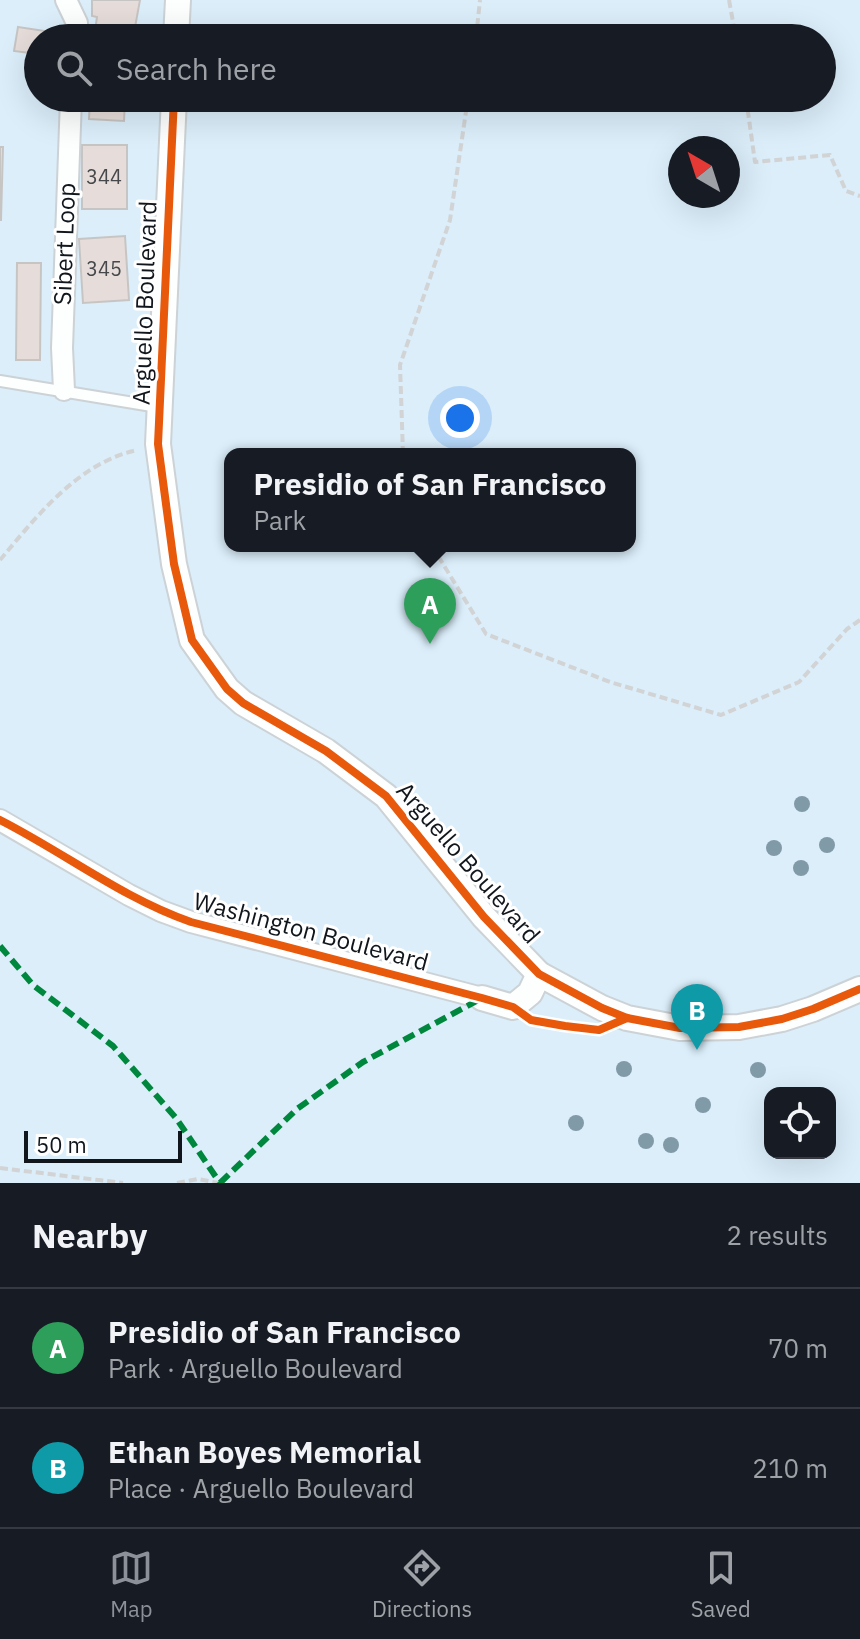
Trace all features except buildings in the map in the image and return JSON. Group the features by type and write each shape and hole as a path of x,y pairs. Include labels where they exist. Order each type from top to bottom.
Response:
{"street":[{"path":"66,0 77,24"},
{"path":"177,24 178,0"},
{"name":"Sibert Loop","path":"64,390 62,348 70,112"},
{"name":"Arguello Boulevard","path":"173,112 158,444 174,564 192,640 227,689 243,703 326,751 386,796 484,917 539,974 602,1008 627,1018 680,1028 739,1027 782,1019 849,996 860,989"},
{"name":"Washington Boulevard","path":"0,820 161,911 191,922 513,1007 530,993 539,974"}],"lane":[{"path":"0,381 160,407"}],"path":[{"path":"477,24 480,0"},
{"path":"729,0 733,24"},
{"path":"403,448 400,365 450,220 466,112"},
{"path":"748,112 755,162 830,155 846,191 860,196"},
{"path":"0,560 77,477 116,454 158,444"},
{"path":"436,552 486,634 610,682 721,715 799,682 847,629 860,620"},
{"path":"0,1168 123,1183"},
{"path":"177,1183 198,1179 218,1183"}],"shaded area":[{"path":"0,0 860,0 860,1183 0,1183"}],"marked path":[{"path":"0,946 33,985 113,1046 176,1118 220,1183"},
{"path":"220,1183 297,1109 363,1062 482,998"}],"cycle path":[{"path":"173,112 158,444 174,564 192,640 227,689 243,703 326,751 386,796 484,917 539,974 602,1008 627,1018 680,1028 739,1027 782,1019 860,989"},
{"path":"0,820 141,901 191,922 482,998 513,1007 531,1020 599,1030 627,1018"}],"place":[{"name":"Presidio of San Francisco","path":"430,644"},
{"name":"Ethan Boyes Memorial","path":"697,1050"}]}
